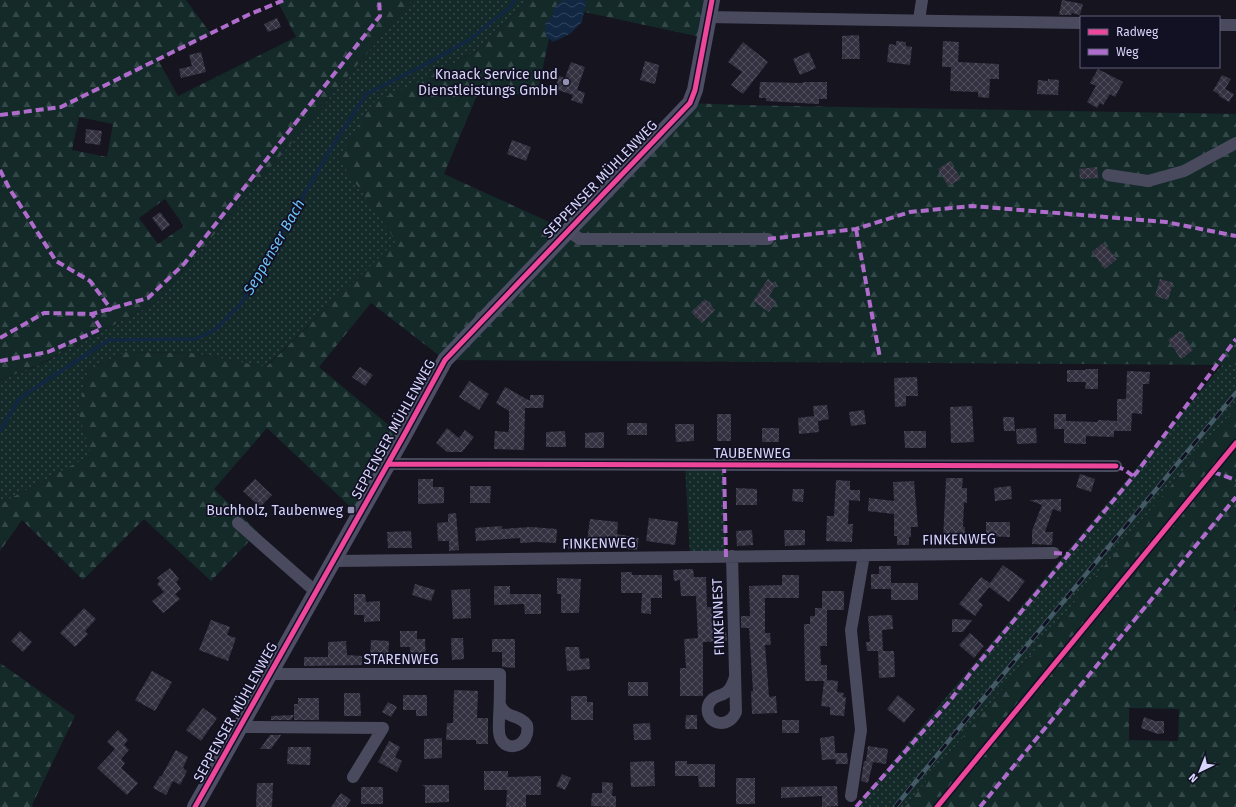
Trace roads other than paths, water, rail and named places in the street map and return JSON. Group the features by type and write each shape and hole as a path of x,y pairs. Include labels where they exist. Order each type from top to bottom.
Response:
{"street":[{"name":"SEPPENSER MÜHLENWEG","path":"195,807 445,360 567,230 690,103 695,90 712,0"},
{"path":"919,20 922,0"},
{"path":"709,18 1080,23"},
{"path":"1220,25 1236,25"},
{"path":"1108,175 1148,181 1184,170 1236,143"},
{"name":"SEPPENSER MÜHLENWEG","path":"567,230 580,239 768,239"},
{"name":"TAUBENWEG","path":"388,464 1116,466"},
{"path":"238,523 316,592"},
{"name":"FINKENWEG","path":"333,561 1054,553"},
{"path":"851,796 861,730 851,630 864,555"},
{"name":"FINKENNEST","path":"732,556 735,677"},
{"name":"STARENWEG","path":"270,674 500,674 500,705"},
{"name":"SEPPENSER MÜHLENWEG","path":"240,727 383,728 353,777"}],"water":[{"path":"563,0 584,0 586,2 582,22 570,34 553,42 546,36 545,24 553,15 555,6"}],"waterway":[{"name":"Seppenser Bach","path":"0,431 19,399 109,340 196,339 216,329 240,305 329,152 366,94 426,64 469,40 510,7 515,0"}],"railway":[{"path":"895,807 1236,393"}],"place":[{"name":"Knaack Service und Dienstleistungs GmbH","path":"566,82"},
{"name":"Buchholz, Taubenweg","path":"351,510"}]}
